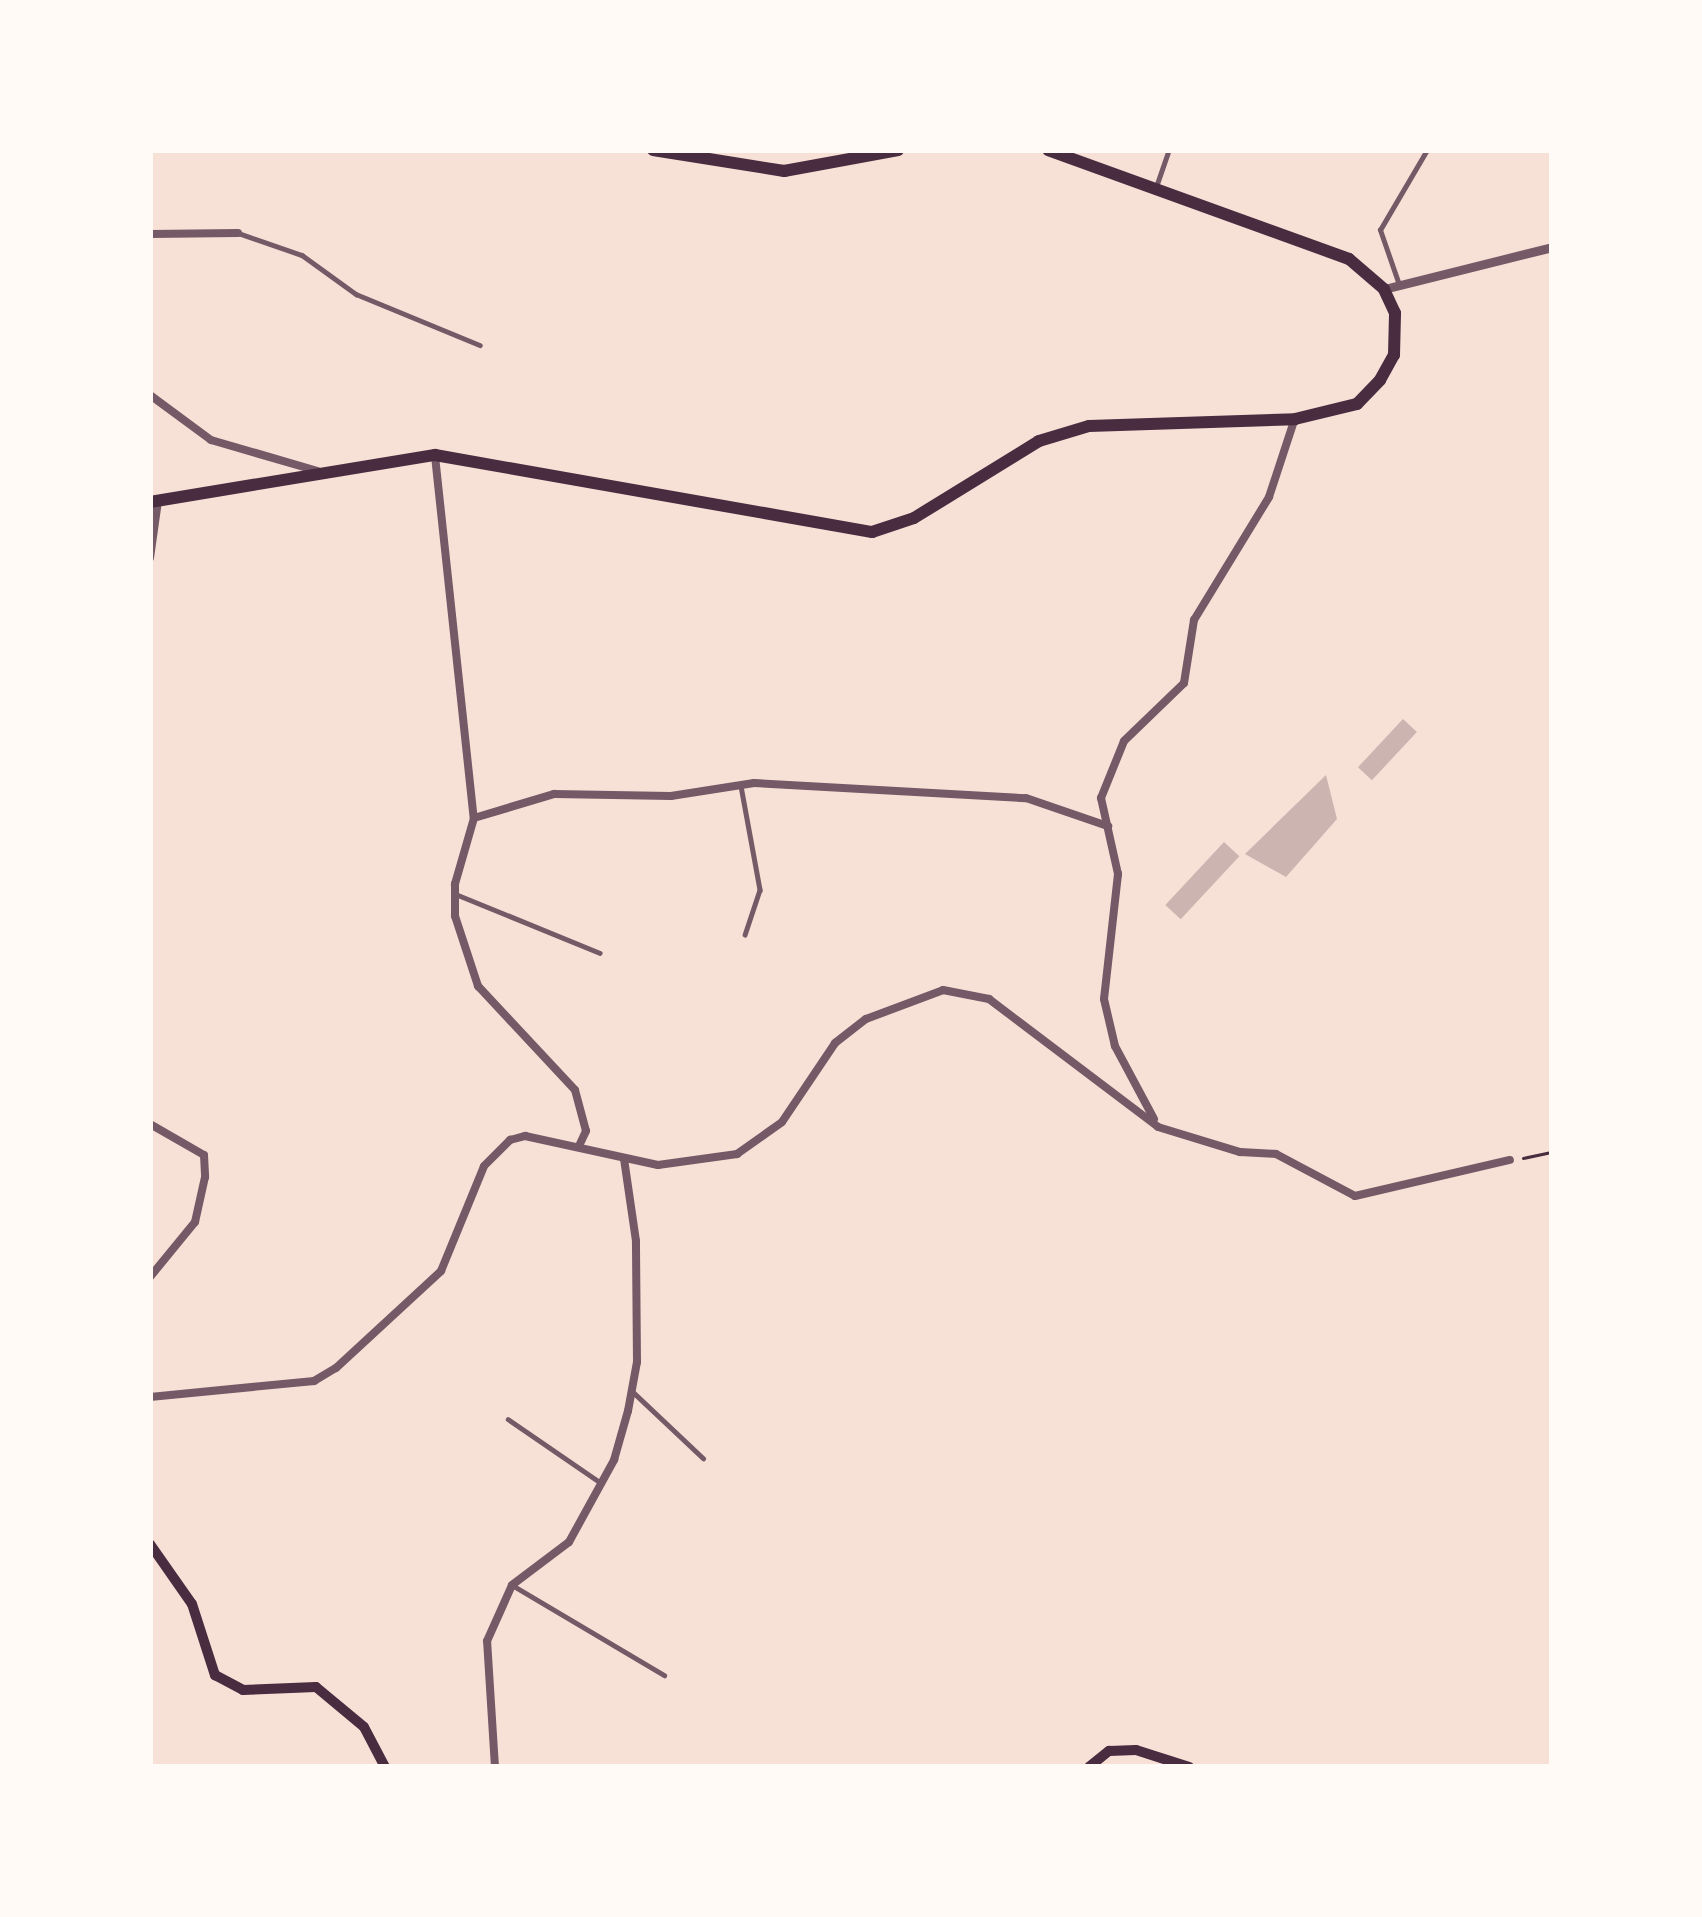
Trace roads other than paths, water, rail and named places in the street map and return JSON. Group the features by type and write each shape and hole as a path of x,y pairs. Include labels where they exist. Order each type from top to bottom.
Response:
{"main road":[{"path":"653,150 784,170 898,150"},
{"path":"154,502 235,494 319,471 435,455 872,532 914,518 1039,441 1089,426 1295,419 1357,404 1380,380 1394,355 1395,313 1384,289 1329,248 1048,150"},
{"path":"150,1544 192,1604 215,1676 244,1690 316,1687 364,1727 385,1767"},
{"path":"1089,1767 1109,1751 1136,1750 1189,1767"}],"street":[{"path":"150,234 238,233"},
{"path":"1384,289 1552,247"},
{"path":"150,395 211,440 319,471"},
{"path":"1158,1126 1115,1046 1104,999 1118,874 1102,798 1109,769 1124,741 1181,690 1194,620 1269,497 1295,419"},
{"path":"435,455 474,818 455,892 478,986 574,1090 586,1131 579,1147"},
{"path":"150,558 154,502"},
{"path":"474,818 554,794 671,796 741,786 1010,796 1108,826"},
{"path":"150,1396 314,1381 442,1270 495,1151 526,1136 624,1159 704,1164 737,1154 782,1122 835,1042 866,1019 944,990 988,999 1158,1126 1240,1152 1276,1154 1354,1196 1510,1160"},
{"path":"150,1124 204,1155 205,1177 195,1222 150,1277"},
{"path":"495,1767 487,1641 512,1585 568,1542 602,1483 632,1391 636,1241 624,1159"}],"lane":[{"path":"1156,189 1169,150"},
{"path":"1398,282 1380,230 1427,150"},
{"path":"238,233 302,255 356,293 480,345"},
{"path":"741,786 760,890 745,935"},
{"path":"455,892 600,953"},
{"path":"632,1391 703,1458"},
{"path":"508,1419 602,1483"},
{"path":"512,1585 664,1675"}]}
